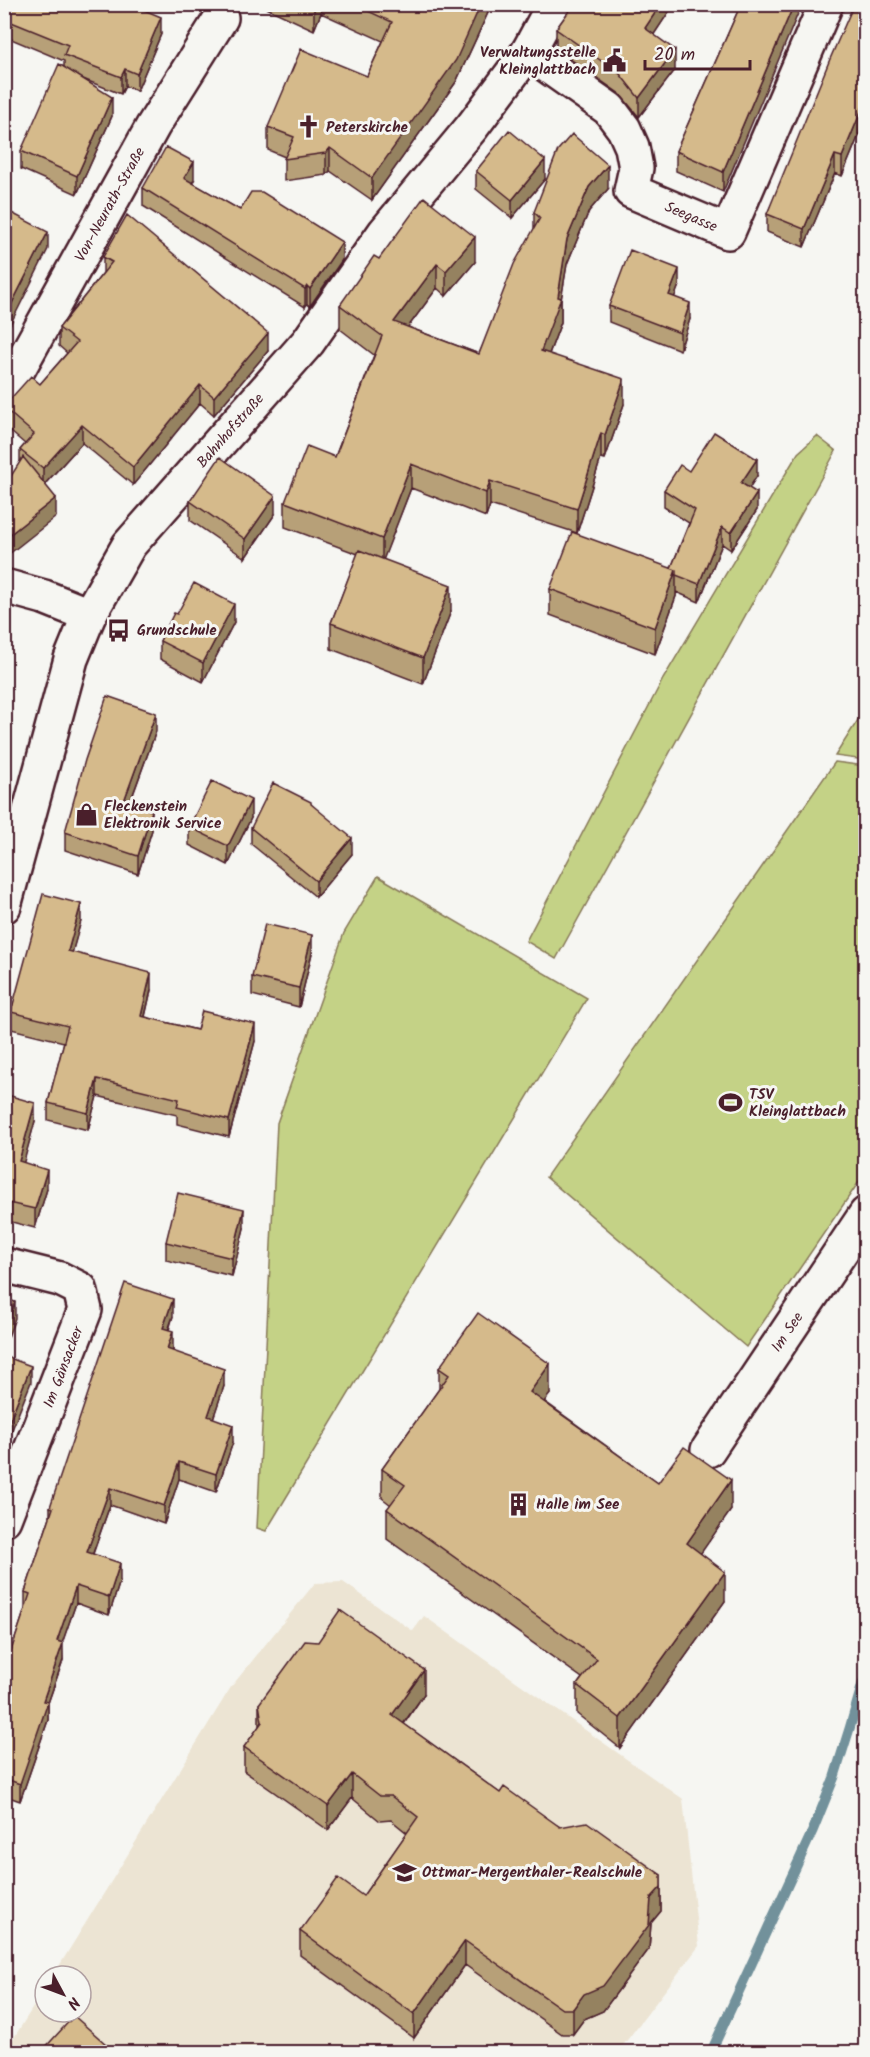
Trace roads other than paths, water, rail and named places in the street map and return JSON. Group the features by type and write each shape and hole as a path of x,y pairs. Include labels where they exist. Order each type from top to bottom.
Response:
{"street":[{"name":"Bahnhofstraße","path":"4,906 71,658 89,615 129,545 308,342 385,232 472,127 528,52 554,4"},
{"name":"Seegasse","path":"528,52 609,108 624,129 632,147 636,168 631,191 728,232 826,4"},
{"name":"Von-Neurath-Straße","path":"4,395 153,126 221,18"},
{"path":"4,586 44,597 89,615"},
{"name":"Im See","path":"708,1450 866,1214"},
{"name":"Im Gänsacker","path":"4,1265 60,1279 80,1289 85,1310 4,1519"}],"waterway":[{"path":"711,2052 813,1830 834,1778 866,1672"}],"place":[{"name":"Verwaltungsstelle Kleinglattbach","path":"614,61"},
{"name":"Peterskirche","path":"308,127"},
{"name":"Grundschule","path":"119,630"},
{"name":"Fleckenstein Elektronik Service","path":"86,815"},
{"name":"TSV Kleinglattbach","path":"731,1103"},
{"name":"Halle im See","path":"518,1504"},
{"name":"Ottmar-Mergenthaler-Realschule","path":"404,1872"}]}
